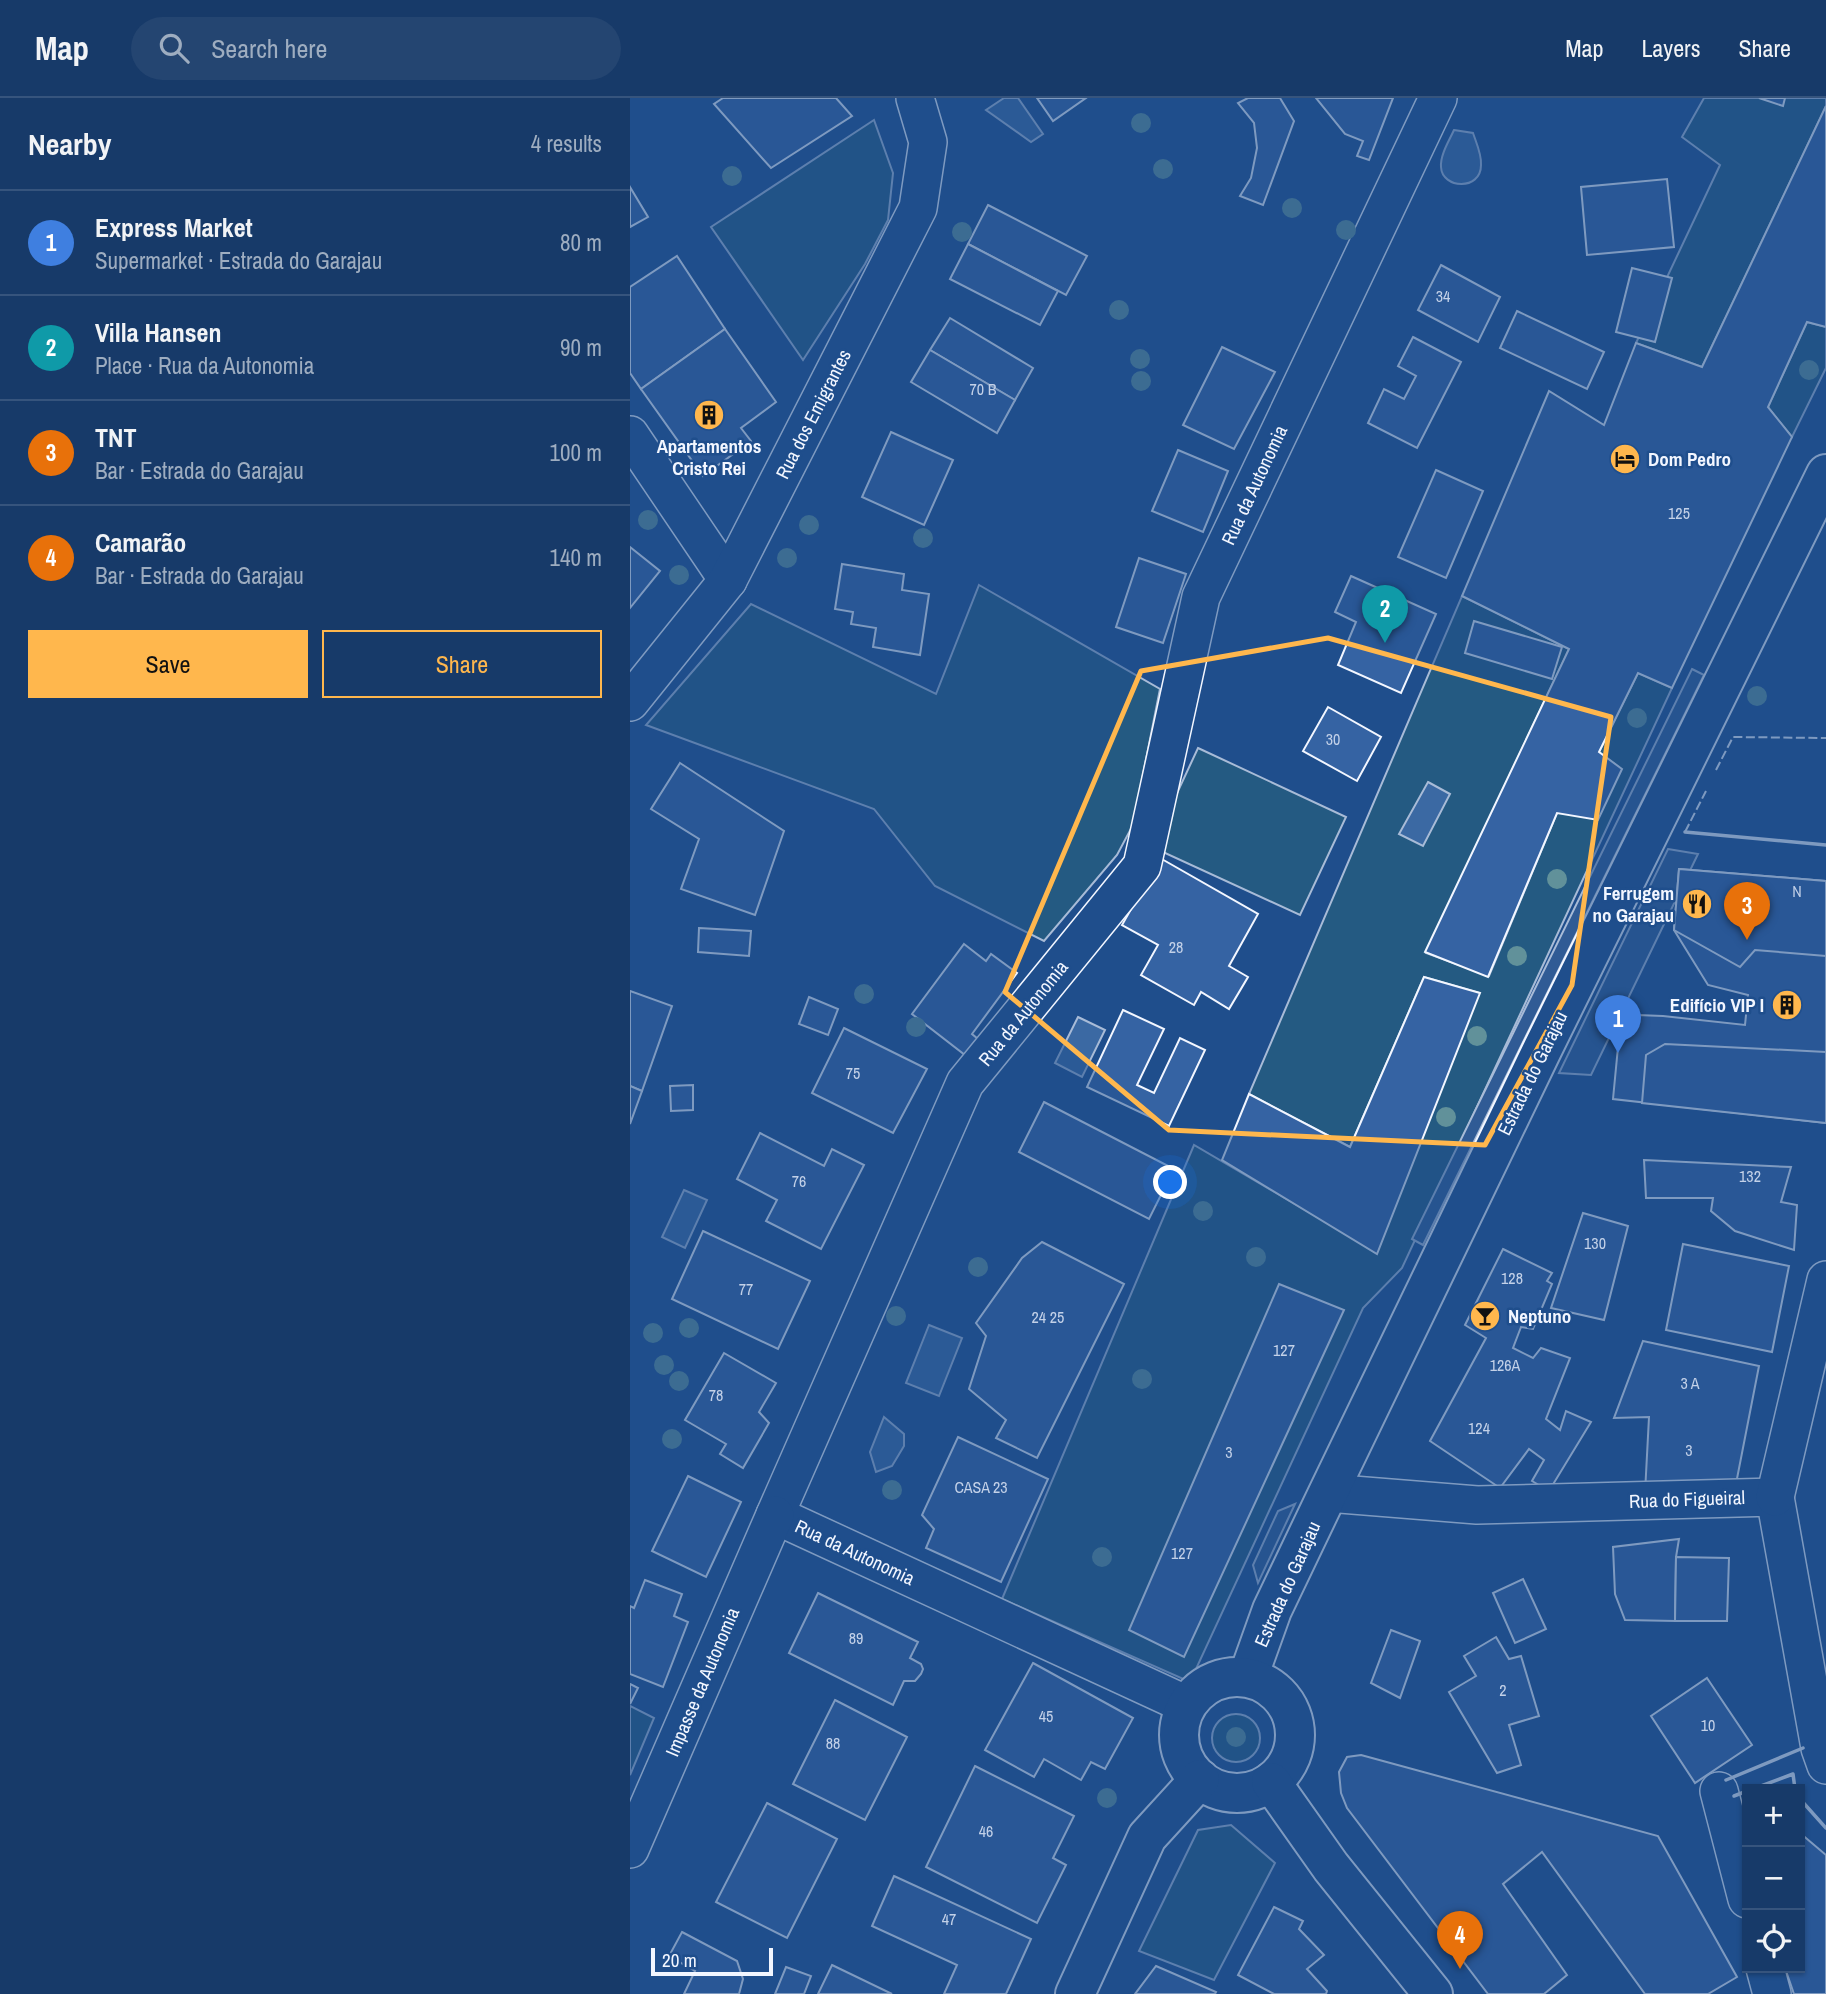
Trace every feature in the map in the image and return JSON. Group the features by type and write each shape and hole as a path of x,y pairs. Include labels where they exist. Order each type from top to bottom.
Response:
{"street":[{"name":"Rua dos Emigrantes","path":"630,702 729,580 918,208 928,142 915,98"},
{"name":"Rua da Autonomia","path":"1187,1705 775,1516 965,1083 1142,866 1201,597 1438,98"},
{"path":"630,435 729,580"},
{"name":"Estrada do Garajau","path":"1248,1677 1272,1610 1328,1493 1547,1040 1826,474"},
{"path":"1826,1280 1775,1497 1820,1748 1826,1765"},
{"name":"Rua do Figueiral","path":"1328,1493 1477,1505 1775,1497"},
{"name":"Impasse da Autonomia","path":"630,1849 775,1516"},
{"path":"1248,1677 1269,1686 1285,1702 1294,1722 1294,1745 1287,1766 1271,1782 1251,1791 1229,1792 1208,1785 1187,1763 1180,1745 1180,1725 1187,1705 1202,1688 1224,1678 1248,1677"},
{"path":"1075,1994 1147,1837 1200,1779"},
{"path":"1271,1782 1331,1867 1433,1994"},
{"path":"1719,1791 1742,1880"},
{"path":"1766,1973 1772,1994"}],"highlighted area":[{"path":"1328,638 1611,717 1572,985 1485,1145 1169,1130 1005,992 1141,671"}],"shaded area":[{"path":"1004,98 1018,98 1043,134 1031,142 986,110"},
{"path":"1704,98 1826,98 1826,106 1702,367 1636,343 1720,165 1682,137"},
{"path":"874,120 893,173 888,220 865,264 803,360 711,227"},
{"path":"1454,130 1473,133 1480,153 1479,173 1469,183 1454,183 1448,180 1441,167 1445,148"},
{"path":"1807,322 1826,327 1826,368 1792,437 1768,407"},
{"path":"979,585 1160,689 1133,825 1117,855 1044,941 935,886 874,809 646,725 751,604 936,694"},
{"path":"1462,596 1569,649 1426,953 1489,976 1557,813 1621,769 1599,752 1638,673 1672,688 1402,1268 1363,1308 1190,1682 1002,1599 1194,1145 1377,1252 1479,993 1424,977 1350,1147 1249,1094"},
{"path":"1692,669 1704,675 1423,1245 1412,1239"},
{"path":"1198,748 1346,817 1300,915 1152,847"},
{"path":"1428,782 1450,794 1423,846 1399,834"},
{"path":"1668,849 1698,854 1591,1075 1559,1073"},
{"path":"1078,1017 1105,1030 1082,1077 1055,1063"},
{"path":"684,1190 707,1200 685,1248 662,1237"},
{"path":"929,1325 962,1338 939,1396 906,1383"},
{"path":"884,1417 904,1434 904,1446 892,1466 876,1472 870,1452"},
{"path":"1295,1504 1258,1583 1253,1565 1278,1511"},
{"path":"630,1706 654,1718 630,1775"},
{"path":"1236,1714 1253,1721 1260,1738 1253,1755 1236,1762 1219,1755 1212,1738 1219,1721"},
{"path":"1231,1825 1275,1863 1214,1980 1139,1951 1198,1830"}],"building":[{"path":"723,98 836,98 852,116 771,168 714,104"},
{"path":"1037,98 1086,98 1053,121"},
{"path":"1248,98 1280,98 1294,121 1263,205 1240,196 1251,178 1257,148 1254,123 1238,103"},
{"path":"1316,98 1393,98 1369,160 1357,156 1363,141 1345,134"},
{"path":"1759,98 1785,98 1783,106"},
{"path":"1826,106 1826,327 1807,322 1768,407 1792,437 1672,688 1638,673 1599,752 1622,769 1598,820 1557,813 1488,977 1425,952 1569,649 1462,596 1549,391 1604,425 1636,343 1702,367"},
{"path":"1667,179 1674,247 1587,255 1581,187"},
{"path":"630,187 648,217 630,227"},
{"path":"988,205 1087,256 1066,295 968,244"},
{"path":"968,244 1058,291 1040,325 950,279"},
{"name":"Apartamentos Cristo Rei","path":"677,256 725,329 641,389 630,373 630,287"},
{"path":"1441,265 1500,297 1478,342 1418,310"},
{"path":"1632,268 1672,278 1655,342 1616,332"},
{"path":"1517,311 1604,352 1587,389 1500,348"},
{"path":"950,318 1033,368 1015,400 930,350"},
{"name":"Apartamentos Cristo Rei","path":"725,329 776,402 741,428 751,441 703,476 641,389"},
{"path":"1413,337 1461,362 1417,448 1368,423 1384,389 1404,399 1416,376 1398,366"},
{"path":"1222,347 1275,372 1234,449 1183,425"},
{"path":"930,350 1015,400 997,433 911,382"},
{"path":"891,432 953,460 924,525 862,497"},
{"path":"1178,450 1228,471 1203,532 1152,511"},
{"path":"1436,470 1483,491 1446,578 1398,557"},
{"path":"630,547 660,571 630,608"},
{"path":"1139,558 1186,574 1163,643 1116,627"},
{"path":"842,564 904,574 902,590 929,594 920,655 873,647 876,628 851,624 853,612 835,609"},
{"path":"1351,576 1436,614 1401,693 1338,665 1356,622 1335,612"},
{"path":"1474,621 1562,647 1552,679 1465,653"},
{"path":"1328,707 1381,737 1357,781 1303,751"},
{"path":"680,763 784,831 755,915 681,889 699,839 651,809"},
{"path":"1160,858 1258,914 1229,966 1248,977 1229,1009 1201,992 1194,1005 1141,975 1158,945 1122,925"},
{"name":"Edifício VIP I","path":"1679,869 1826,881 1826,1123 1613,1099 1618,1047 1626,1029 1637,1015 1745,1025 1748,995 1708,985 1674,930"},
{"path":"1679,869 1826,881 1826,956 1755,950 1740,967 1674,930"},
{"path":"699,928 751,931 749,956 698,952"},
{"path":"964,944 986,961 991,954 1017,973 972,1034 978,1039 965,1055 912,1014"},
{"path":"1424,977 1480,993 1377,1254 1222,1160 1249,1094 1350,1147"},
{"path":"630,991 672,1006 642,1091 630,1086"},
{"path":"809,997 838,1009 828,1035 799,1024"},
{"path":"1123,1010 1164,1029 1137,1085 1154,1093 1180,1038 1205,1050 1169,1126 1087,1087"},
{"path":"844,1028 927,1069 893,1133 812,1093"},
{"path":"1665,1044 1826,1052 1826,1123 1642,1103 1646,1055"},
{"path":"693,1085 693,1110 671,1111 670,1086"},
{"path":"630,1086 642,1091 630,1124"},
{"path":"1044,1102 1174,1169 1149,1219 1019,1152"},
{"path":"760,1133 824,1166 832,1149 864,1165 821,1249 766,1221 777,1200 737,1179"},
{"path":"1644,1160 1791,1167 1781,1202 1797,1205 1794,1250 1735,1231 1711,1211 1713,1198 1646,1198"},
{"path":"1583,1213 1628,1226 1604,1320 1551,1308"},
{"path":"703,1231 810,1281 778,1349 672,1299"},
{"path":"1042,1242 1124,1284 1037,1458 996,1438 1006,1420 969,1389 986,1336 976,1323 1022,1258"},
{"path":"1683,1244 1789,1266 1772,1352 1666,1330"},
{"path":"1503,1249 1552,1273 1547,1281 1552,1284 1533,1329 1521,1327 1513,1348 1533,1358 1541,1348 1570,1358 1546,1419 1560,1430 1566,1411 1591,1422 1549,1491 1532,1481 1544,1460 1529,1449 1500,1488 1430,1441 1486,1338 1465,1325"},
{"path":"1279,1284 1344,1310 1184,1657 1129,1630"},
{"path":"1643,1341 1759,1366 1734,1494 1645,1493 1649,1417 1614,1418"},
{"path":"724,1353 776,1383 759,1412 769,1423 743,1468 720,1454 726,1444 685,1420"},
{"path":"958,1437 1048,1479 1001,1582 926,1548 934,1529 922,1515"},
{"path":"688,1476 741,1502 706,1577 652,1551"},
{"path":"1679,1539 1676,1557 1675,1621 1625,1620 1615,1594 1613,1547"},
{"path":"1676,1557 1729,1558 1727,1621 1675,1621"},
{"path":"1523,1579 1546,1629 1515,1643 1493,1593"},
{"path":"645,1580 682,1594 674,1616 688,1622 663,1687 630,1674 630,1606 634,1608"},
{"path":"818,1593 918,1642 910,1658 921,1664 923,1669 915,1681 904,1681 893,1705 789,1653"},
{"path":"1391,1630 1420,1641 1400,1698 1371,1683"},
{"path":"1496,1637 1509,1659 1521,1656 1539,1716 1509,1725 1521,1765 1497,1773 1449,1692 1476,1676 1464,1656"},
{"path":"1033,1663 1133,1718 1105,1769 1091,1762 1081,1780 1044,1759 1034,1777 985,1750"},
{"path":"1707,1678 1752,1745 1695,1783 1651,1716"},
{"path":"630,1684 638,1688 630,1704"},
{"path":"835,1700 907,1737 865,1820 793,1784"},
{"path":"1361,1755 1658,1836 1737,1977 1708,1994 1645,1994 1542,1852 1503,1884 1567,1975 1544,1994 1488,1994 1347,1808 1341,1793 1339,1772 1347,1757"},
{"path":"975,1766 1074,1816 1053,1858 1066,1865 1037,1923 926,1867"},
{"path":"767,1803 837,1839 787,1938 716,1902"},
{"path":"1805,1837 1826,1855 1826,1994 1794,1994 1787,1973 1805,1973"},
{"path":"894,1876 1031,1939 1006,1994 944,1994 957,1965 872,1926"},
{"path":"1274,1907 1303,1921 1299,1929 1324,1955 1307,1969 1327,1991 1326,1994 1274,1994 1238,1975"},
{"path":"682,1932 737,1961 743,1979 739,1994 684,1994 695,1971 669,1956"},
{"path":"832,1965 892,1994 818,1994"},
{"path":"1156,1966 1216,1992 1135,1994"},
{"path":"786,1967 811,1976 804,1994 775,1994"}],"fence":[{"path":"1716,770 1733,737 1826,738"},
{"path":"1685,832 1706,791"}],"wall":[{"path":"1685,832 1826,845"},
{"path":"1726,1780 1803,1748"},
{"path":"1766,1784 1793,1774 1794,1784"},
{"path":"1734,1796 1742,1793"},
{"path":"1805,1805 1826,1828"}],"place":[{"name":"Apartamentos Cristo Rei","path":"709,415"},
{"name":"Dom Pedro","path":"1625,459"},
{"name":"Villa Hansen","path":"1385,643"},
{"name":"Ferrugem no Garajau","path":"1697,904"},
{"name":"TNT","path":"1747,940"},
{"name":"Edifício VIP I","path":"1787,1005"},
{"name":"Express Market","path":"1618,1053"},
{"name":"Neptuno","path":"1485,1316"},
{"name":"Camarão","path":"1460,1969"}]}
